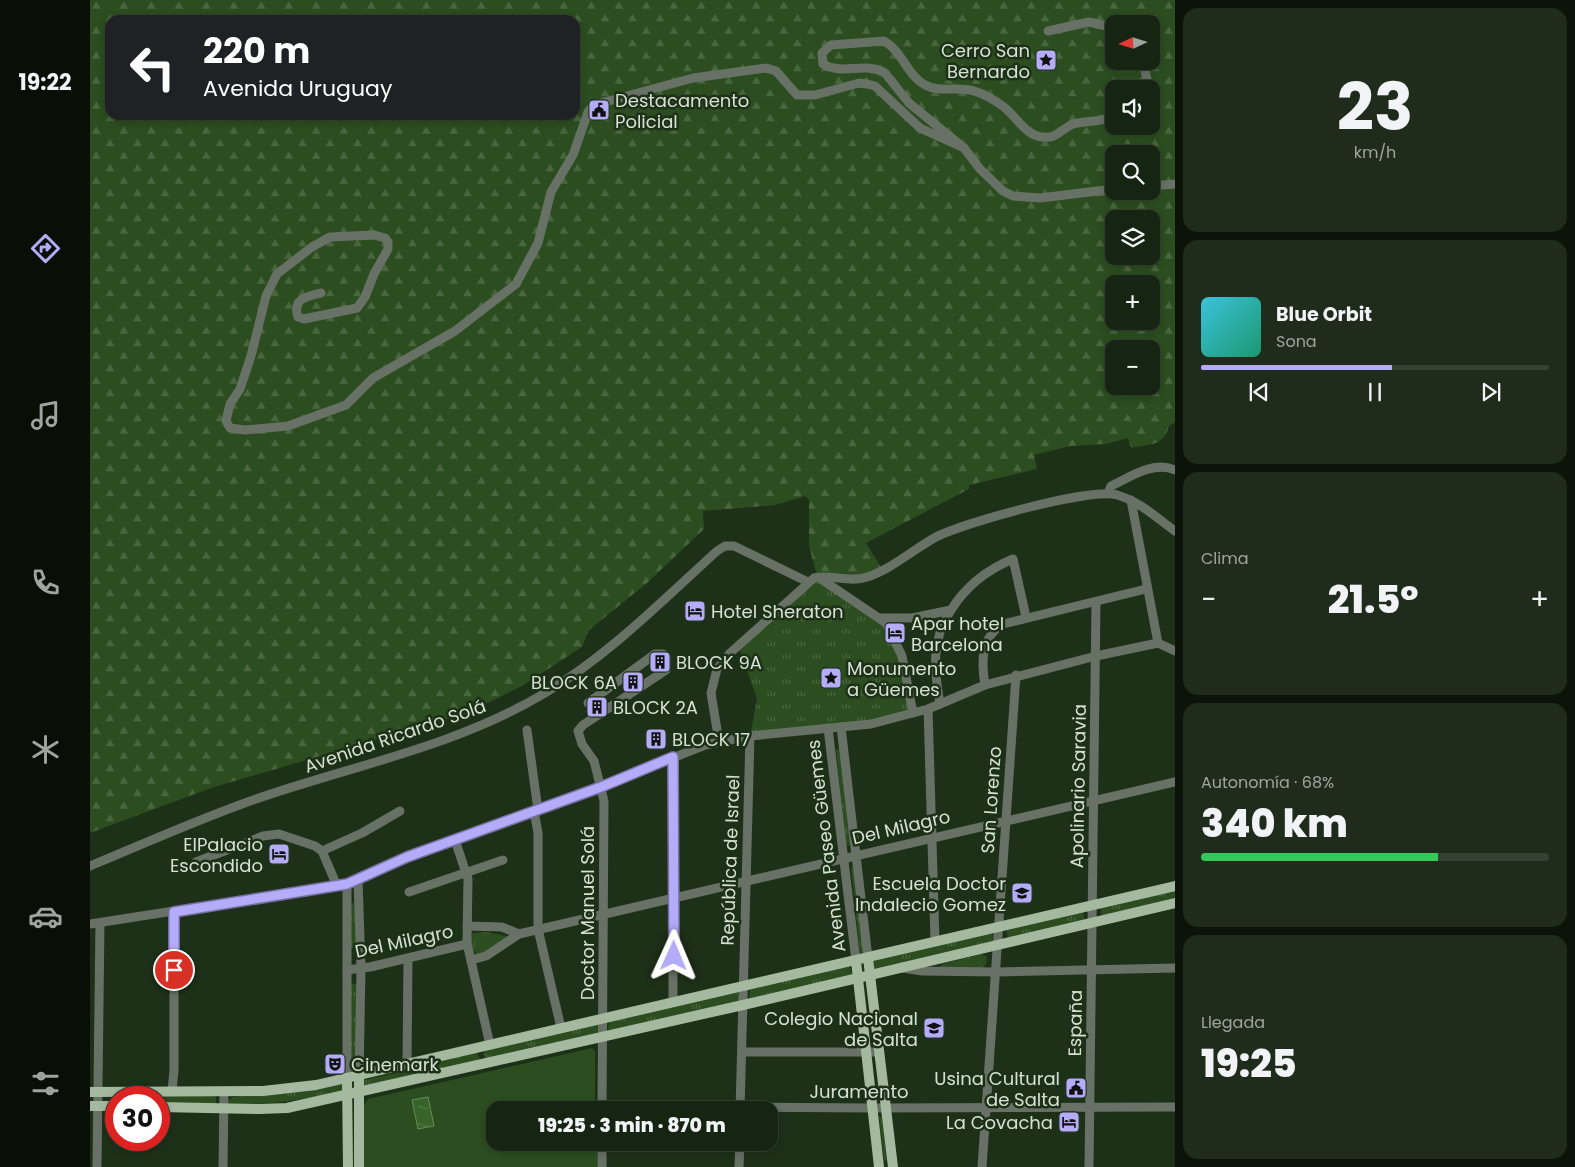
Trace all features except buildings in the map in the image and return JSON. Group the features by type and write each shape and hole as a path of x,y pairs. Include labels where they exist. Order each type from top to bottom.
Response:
{"main road":[{"path":"170,1091 284,1090 359,1077 674,1001 856,961 1175,886"},
{"path":"170,1107 287,1108 858,979 1175,903"},
{"path":"856,961 879,1166 893,1165 868,958"},
{"path":"486,1063 480,1058 487,1045"},
{"path":"359,1077 359,1167"},
{"path":"347,1078 348,1167"}],"street":[{"path":"1048,31 1089,22 1105,26"},
{"path":"1105,120 1071,125 1050,137 1032,134 1023,128 1003,107 975,91 957,88 932,88 925,85 913,74 892,47 884,41 847,42 824,48 823,64 830,68 838,70 870,68 884,73 921,115 964,148 997,186 1013,196 1040,198 1105,191"},
{"path":"321,293 299,301 296,311 298,317 304,319 357,308 388,249 388,242 385,238 374,235 330,237 312,247 277,274 266,296 242,384 230,404 226,421 230,428 245,430 288,426 346,405 373,378 455,331 516,284 538,243 551,192 573,155 588,112 597,103 627,98 693,78 766,68 776,71 797,95 815,95 859,83 875,86 920,128 964,148"},
{"path":"1160,185 1175,184"},
{"path":"1108,493 1111,486 1150,469 1164,467 1175,470"},
{"path":"719,742 711,693 712,680 717,669 729,654 808,582 818,577 865,578 931,540 956,528 1008,513 1088,495 1108,493 1131,500 1144,507 1175,531"},
{"path":"1131,500 1146,589 1158,643"},
{"name":"Avenida Ricardo Solá","path":"90,866 258,799 439,742 488,723 545,693 591,661 644,617 717,550 725,546 734,546 808,582"},
{"path":"940,704 935,672 935,654 942,625 970,585 997,566 1013,560 1026,617"},
{"path":"818,577 850,600 881,618 890,629 902,656 913,713"},
{"path":"985,685 982,656 991,634 1003,624 1146,589"},
{"name":"Apolinario Saravia","path":"1092,969 1096,602"},
{"path":"881,618 912,618 951,610"},
{"path":"90,924 347,884 407,857 601,787 702,746 750,736 871,724 928,709 985,685 1016,675 1158,643 1175,651"},
{"name":"Doctor Manuel Solá","path":"588,703 655,654 666,656 666,670 583,725 578,731 582,744 594,760 604,801 602,1101"},
{"name":"San Lorenzo","path":"982,1167 1016,675"},
{"path":"928,709 935,941"},
{"name":"Avenida Paseo Güemes","path":"841,727 868,958"},
{"name":"Avenida Paseo Güemes","path":"828,728 856,961"},
{"path":"527,730 538,833 538,929 561,1028"},
{"name":"República de Israel","path":"740,1101 750,736"},
{"path":"673,757 674,1001"},
{"name":"Del Milagro","path":"471,960 486,956 519,934 538,929 746,882 856,854 1094,799 1175,782"},
{"path":"322,851 362,833 400,811"},
{"path":"196,862 274,834 315,846 322,851 336,886"},
{"path":"454,840 466,872 467,944 487,1045"},
{"path":"409,892 504,860"},
{"path":"358,880 361,969 359,1077"},
{"path":"347,884 347,1078"},
{"path":"169,1086 174,1070 174,912"},
{"path":"97,1167 94,1092 100,923"},
{"name":"Del Milagro","path":"467,926 502,927 519,934"},
{"name":"Del Milagro","path":"347,970 361,969 467,944"},
{"path":"407,1064 408,958"},
{"path":"903,968 922,971 996,972 1175,968"},
{"name":"España","path":"1089,1167 1092,969"},
{"path":"742,1052 879,1052"},
{"path":"223,1167 224,1091"},
{"name":"Juramento","path":"778,1108 1175,1107"},
{"path":"602,1151 602,1167"},
{"path":"739,1167 740,1151"}],"green space":[{"path":"90,0 1175,0 1175,422 1169,426 1163,438 1149,445 1131,448 1128,438 1106,444 1070,446 1034,455 1037,469 969,485 969,489 866,543 881,567 864,575 816,572 809,546 809,500 805,496 775,505 703,511 704,529 647,583 589,630 582,647 522,686 467,713 211,788 90,833"},
{"name":"Monumento a Güemes","path":"815,580 881,618 895,638 913,713 868,724 750,736 757,699 738,645"},
{"path":"839,748 851,844 848,846 846,844 836,750"},
{"path":"851,867 853,867 864,951 860,954"},
{"path":"1175,890 1175,900 1102,917 1100,908"},
{"path":"351,903 355,903 357,946 352,948 350,946"},
{"path":"1083,912 1085,921 1008,938 1006,929"},
{"path":"487,932 510,937 485,954 477,955 471,945 473,933"},
{"path":"989,933 992,934 993,941 876,970 874,968 874,961"},
{"path":"982,954 987,957 986,965 982,968 940,967 942,964"},
{"path":"849,966 852,973 850,977 752,1000 749,997 750,988"},
{"path":"351,983 358,985 355,1067 351,1068"},
{"path":"737,991 740,1000 738,1002 610,1031 608,1029 609,1022"},
{"path":"593,1024 598,1025 598,1033 593,1035 488,1060 483,1055 485,1049"},
{"path":"592,1048 595,1051 595,1101 486,1101 486,1151 597,1151 597,1167 363,1167 364,1105 368,1099"},
{"path":"477,1052 480,1060 363,1087 364,1080 400,1072 403,1068"},
{"path":"342,1084 343,1091 315,1097 273,1103 230,1104 227,1101 233,1097"},
{"path":"170,1095 216,1096 216,1104 170,1103"},
{"path":"879,1116 883,1117 887,1160 884,1161"}],"water":[{"path":"428,1097 434,1126 418,1129 412,1100"}],"place":[{"name":"Cerro San Bernardo","path":"1046,60"},
{"name":"Destacamento Policial","path":"599,110"},
{"name":"Hotel Sheraton","path":"695,611"},
{"name":"Apar hotel Barcelona","path":"895,633"},
{"name":"BLOCK 9A","path":"660,662"},
{"name":"Monumento a Güemes","path":"831,678"},
{"name":"BLOCK 6A","path":"633,682"},
{"name":"BLOCK 2A","path":"597,707"},
{"name":"BLOCK 17","path":"656,739"},
{"name":"ElPalacio Escondido","path":"279,854"},
{"name":"Escuela Doctor Indalecio Gomez","path":"1022,893"},
{"name":"Colegio Nacional de Salta","path":"934,1028"},
{"name":"Cinemark","path":"335,1064"},
{"name":"Usina Cultural de Salta","path":"1076,1088"},
{"name":"La Covacha","path":"1069,1122"}],"route":[{"path":"174,970 174,912 347,884 407,857 601,787 673,757 674,956"}]}
